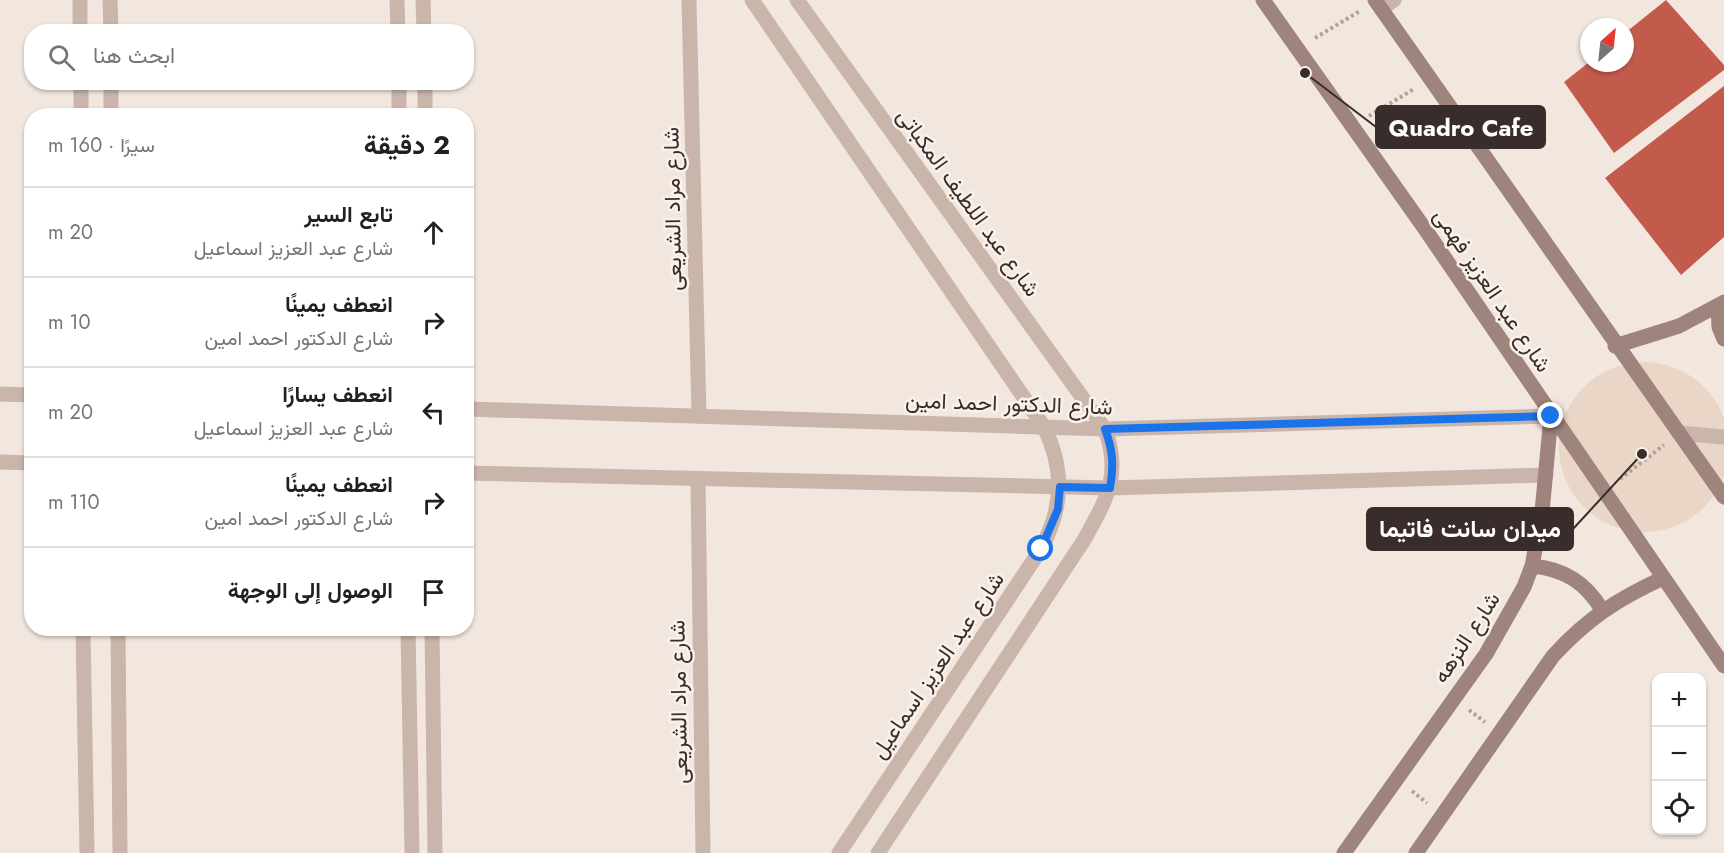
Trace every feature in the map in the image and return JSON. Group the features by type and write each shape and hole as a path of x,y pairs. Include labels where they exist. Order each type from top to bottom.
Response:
{"main road":[{"name":"شارع عبد العزيز فهمى","path":"1263,0 1425,230 1724,666"},
{"path":"1381,3 1431,80 1615,346 1724,497"},
{"path":"1615,346 1679,326 1721,305"},
{"path":"1721,305 1719,327 1724,339"},
{"name":"شارع النزهه","path":"1344,853 1454,699 1509,616 1532,566 1542,512 1551,416"},
{"path":"1532,566 1550,568 1569,575 1585,586 1602,610"},
{"path":"1416,853 1552,656 1573,634 1602,610 1621,598 1663,578"}],"street":[{"path":"80,0 80,24"},
{"path":"110,0 111,24"},
{"path":"397,0 398,24"},
{"path":"423,0 424,24"},
{"name":"شارع مراد الشريعى","path":"689,0 699,416"},
{"path":"752,0 1044,427"},
{"name":"شارع عبد اللطيف المكباتى","path":"797,0 1105,429"},
{"path":"81,90 81,108"},
{"path":"111,90 111,108"},
{"path":"399,90 399,108"},
{"path":"425,90 425,108"},
{"path":"0,394 24,395"},
{"name":"شارع الدكتور احمد امين","path":"474,409 1105,429 1551,416"},
{"name":"شارع عبد العزيز اسماعيل","path":"839,853 1041,549 1058,509 1060,487 1058,466 1044,427"},
{"path":"878,853 1073,556 1110,488 1114,468 1112,448 1105,429"},
{"path":"1678,433 1724,437"},
{"path":"0,462 24,463"},
{"path":"474,473 1110,488 1546,475"},
{"name":"شارع مراد الشريعى","path":"698,478 703,853"},
{"path":"83,636 87,853"},
{"path":"118,636 120,853"},
{"path":"408,636 412,853"},
{"path":"432,636 435,853"}],"path":[{"path":"1297,50 1381,3"},
{"path":"1350,126 1431,80"},
{"path":"1603,492 1678,433"},
{"path":"1454,699 1499,732"},
{"path":"1396,780 1442,814"}],"shaded area":[{"path":"1644,362 1677,368 1704,387 1723,414 1725,472 1723,480 1704,507 1677,526 1644,532 1611,526 1584,507 1565,480 1559,447 1565,414 1584,387 1611,368"}],"building":[{"path":"1666,0 1724,65 1724,70 1614,153 1564,82 1580,69 1580,72 1634,72 1634,26"},
{"path":"1724,86 1724,237 1681,275 1605,178"}],"place":[{"name":"Quadro Cafe","path":"1305,73"},
{"name":"ميدان سانت فاتيما","path":"1642,454"}],"route":[{"path":"1041,549 1058,509 1060,487 1110,488 1114,468 1112,448 1105,429 1551,416"}]}
